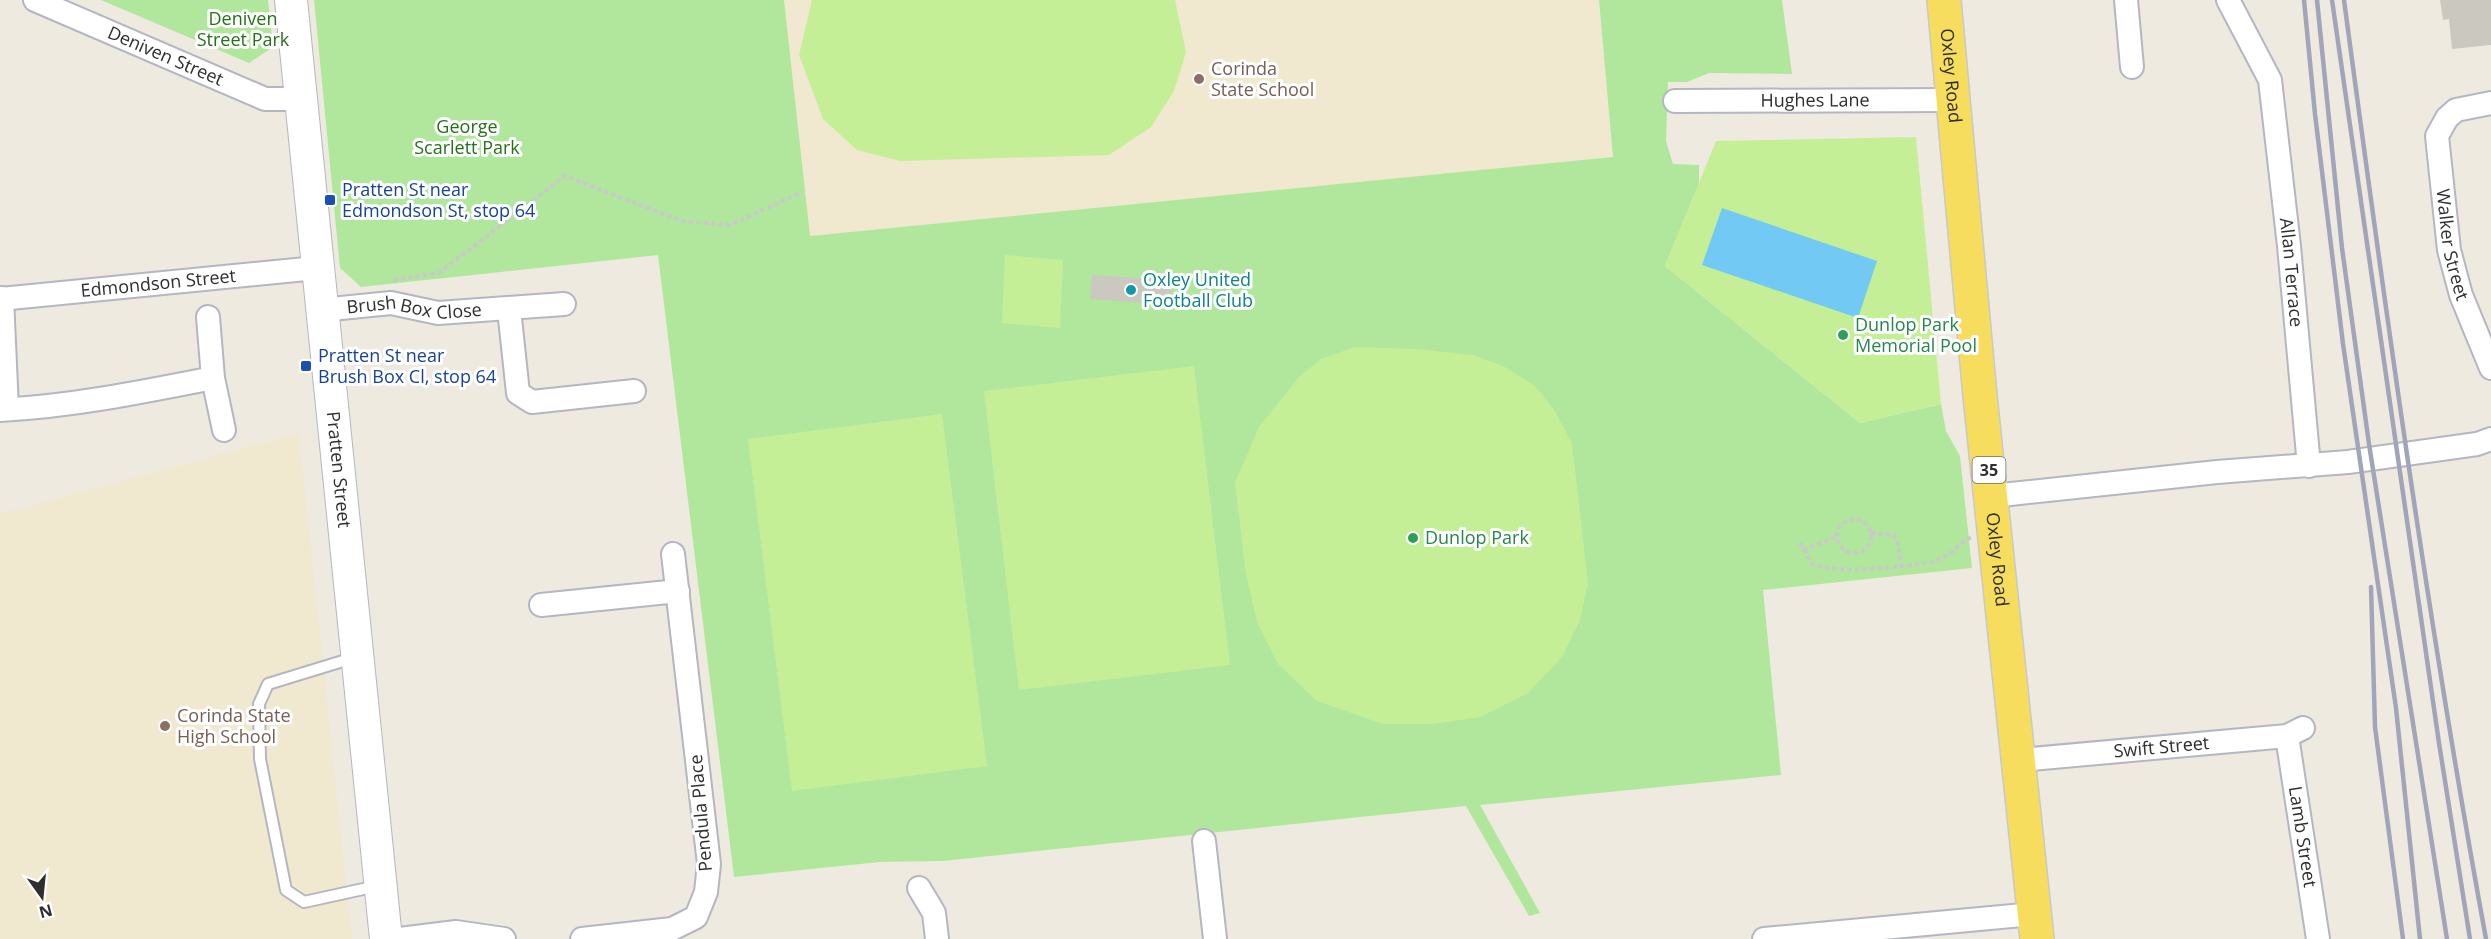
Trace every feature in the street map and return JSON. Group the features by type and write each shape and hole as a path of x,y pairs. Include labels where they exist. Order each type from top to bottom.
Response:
{"main road":[{"name":"Oxley Road","path":"1944,0 2036,926"}],"street":[{"name":"Deniven Street","path":"34,0 265,99 300,99"},
{"name":"Pratten Street","path":"291,0 316,268 386,939"},
{"path":"2126,0 2132,67"},
{"name":"Allan Terrace","path":"2228,0 2270,80 2289,246 2309,466"},
{"name":"Hughes Lane","path":"1676,101 1954,100"},
{"name":"Walker Street","path":"2491,102 2456,110 2447,118 2438,136 2449,250 2461,295 2491,368"},
{"name":"Edmondson Street","path":"1,298 316,268"},
{"path":"1,298 3,409 98,401 213,378"},
{"name":"Brush Box Close","path":"321,310 391,303 438,313 564,304"},
{"name":"Brush Box Close","path":"509,309 518,393 532,402 634,391"},
{"path":"208,317 213,378 224,430"},
{"path":"1992,496 2217,472 2348,462 2477,444 2491,439"},
{"name":"Pendula Place","path":"582,939 672,929 696,917 706,892 709,864 674,554"},
{"path":"541,605 678,591"},
{"name":"Swift Street","path":"2020,760 2295,732"},
{"name":"Lamb Street","path":"2295,732 2318,939"},
{"path":"1204,840 1215,939"},
{"path":"919,888 934,913 937,939"},
{"path":"1764,939 2036,926"},
{"path":"400,939 456,932 504,939"}],"lane":[{"path":"357,657 268,684 259,704 260,759 286,890 304,902 380,886"}],"path":[{"path":"384,283 439,273 565,176 682,221 730,225 802,192"},
{"path":"1854,518 1864,522 1871,533 1867,548 1856,553 1845,551 1840,547 1836,537 1843,522 1854,518"},
{"path":"1871,533 1894,535 1898,543 1901,565"},
{"path":"1803,550 1836,537"},
{"path":"1800,543 1811,563 1829,568 1901,565 1942,559 1966,539 1974,537"}],"shaded area":[{"name":"Corinda State School","path":"784,0 1599,0 1613,157 810,236"},
{"name":"Corinda State High School","path":"299,433 352,939 0,939 0,514"}],"green space":[{"name":"Deniven Street Park","path":"101,0 268,0 273,47 249,63"},
{"name":"Dunlop Park","path":"314,0 784,0 810,236 1613,157 1599,0 1782,0 1792,74 1709,73 1687,82 1668,82 1666,141 1673,164 1699,165 1699,183 1665,266 1860,423 1941,404 1946,431 1960,456 1972,568 1763,590 1781,775 1480,805 1540,913 1529,916 1466,806 943,861 880,862 734,877 658,255 361,287 340,268"},
{"path":"812,0 1175,0 1186,52 1174,91 1151,127 1109,155 900,161 857,150 823,119 799,55"},
{"name":"Dunlop Park Memorial Pool","path":"1916,137 1941,404 1860,423 1665,266 1716,141"},
{"path":"1005,255 1063,260 1060,328 1002,323"},
{"name":"Dunlop Park","path":"1355,347 1417,349 1473,355 1503,366 1535,386 1555,411 1572,444 1588,583 1580,620 1562,657 1528,693 1480,717 1433,724 1383,724 1317,701 1278,664 1257,622 1246,574 1235,483 1259,427 1299,377 1321,359"},
{"path":"1194,366 1230,665 1019,690 984,391"},
{"path":"942,414 987,766 792,791 748,439"}],"water":[{"path":"1722,208 1877,261 1858,318 1702,265"}],"building":[{"path":"2440,0 2491,0 2491,45 2452,49 2449,19 2443,20"},
{"name":"Oxley United Football Club","path":"1092,275 1172,280 1170,305 1090,299"}],"railway":[{"path":"2304,0 2315,114 2343,344 2396,708 2420,939"},
{"path":"2317,0 2342,248 2369,444 2447,939"},
{"path":"2332,0 2439,743 2470,939"},
{"path":"2344,0 2392,353 2427,588 2486,939"},
{"path":"2371,587 2375,727 2403,939"}],"place":[{"name":"Corinda State School","path":"1199,79"},
{"name":"Pratten St near Edmondson St, stop 64","path":"330,200"},
{"name":"Oxley United Football Club","path":"1131,290"},
{"name":"Dunlop Park Memorial Pool","path":"1843,335"},
{"name":"Pratten St near Brush Box Cl, stop 64","path":"306,366"},
{"name":"Dunlop Park","path":"1413,538"},
{"name":"Corinda State High School","path":"165,726"}],"park label":[{"name":"George Scarlett Park","path":"467,137"}]}
